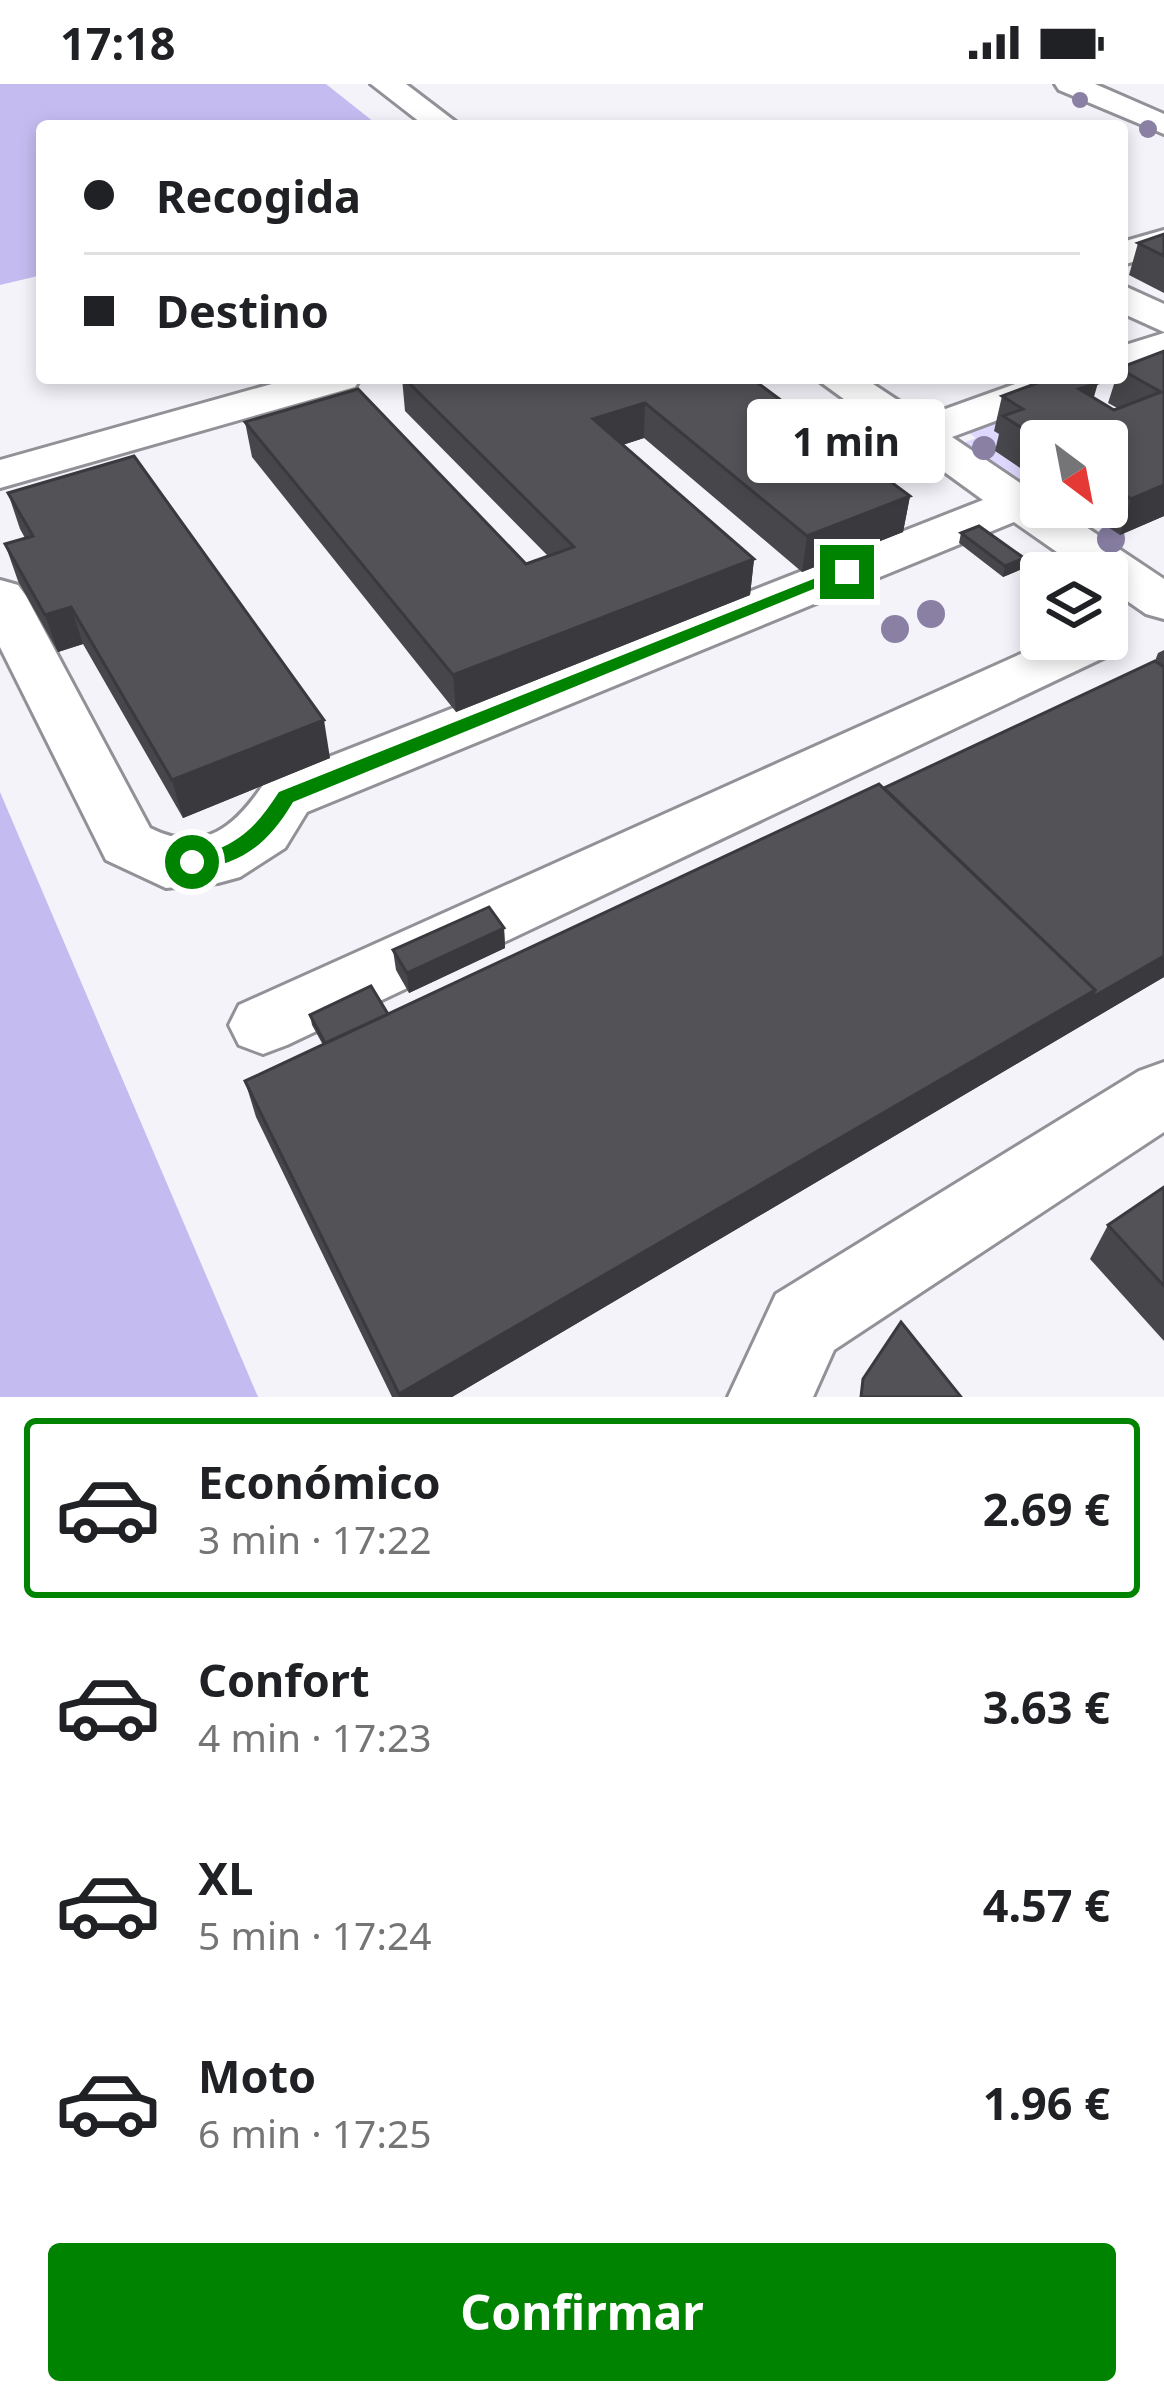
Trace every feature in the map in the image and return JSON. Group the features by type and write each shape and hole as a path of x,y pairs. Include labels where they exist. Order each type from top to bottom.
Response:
{"street":[{"path":"386,84 437,120"},
{"path":"1070,84 1164,121"},
{"path":"1128,252 1164,241"},
{"path":"1128,300 1164,320"},
{"path":"1128,358 1164,345"},
{"path":"0,474 319,384"},
{"path":"845,384 1164,606 1128,624"},
{"path":"918,434 1056,384"},
{"path":"0,596 128,844 166,864 218,860 264,832 286,797 1019,503"},
{"path":"263,1025 1053,660"},
{"path":"770,1397 805,1322 1164,1093"}],"shaded area":[{"path":"0,84 326,84 371,120 36,120 36,276 0,285"},
{"path":"1080,389 995,431 1015,444 996,452 1020,468 1020,482 963,443 976,438 966,431"},
{"path":"0,792 258,1397 0,1397"}],"building":[{"path":"1164,234 1164,256 1138,243"},
{"path":"1164,351 1164,485 1131,499 1128,420 1020,420 1020,427 1003,416 1023,409 1002,396 1035,384 1095,384 1079,389 1114,410 1161,392 1128,373 1128,365"},
{"path":"410,384 759,384 910,496 807,536 645,403 593,419 754,559 453,675 245,422 358,389 526,564 574,547"},
{"path":"134,456 324,720 172,780 71,607 45,615 5,544 33,536 8,493"},
{"path":"979,526 1020,560 1005,566 961,533"},
{"path":"1155,661 1164,667 1164,956 1091,998 1095,990 884,788"},
{"path":"879,784 1095,990 399,1394 245,1081"},
{"path":"489,907 504,928 407,973 393,950"},
{"path":"371,986 388,1014 325,1043 310,1015"},
{"path":"1164,1187 1164,1286 1108,1225"},
{"path":"901,1322 961,1397 861,1397 863,1379"}],"route":[{"path":"192,862 218,860 264,832 286,797 847,572"}]}
